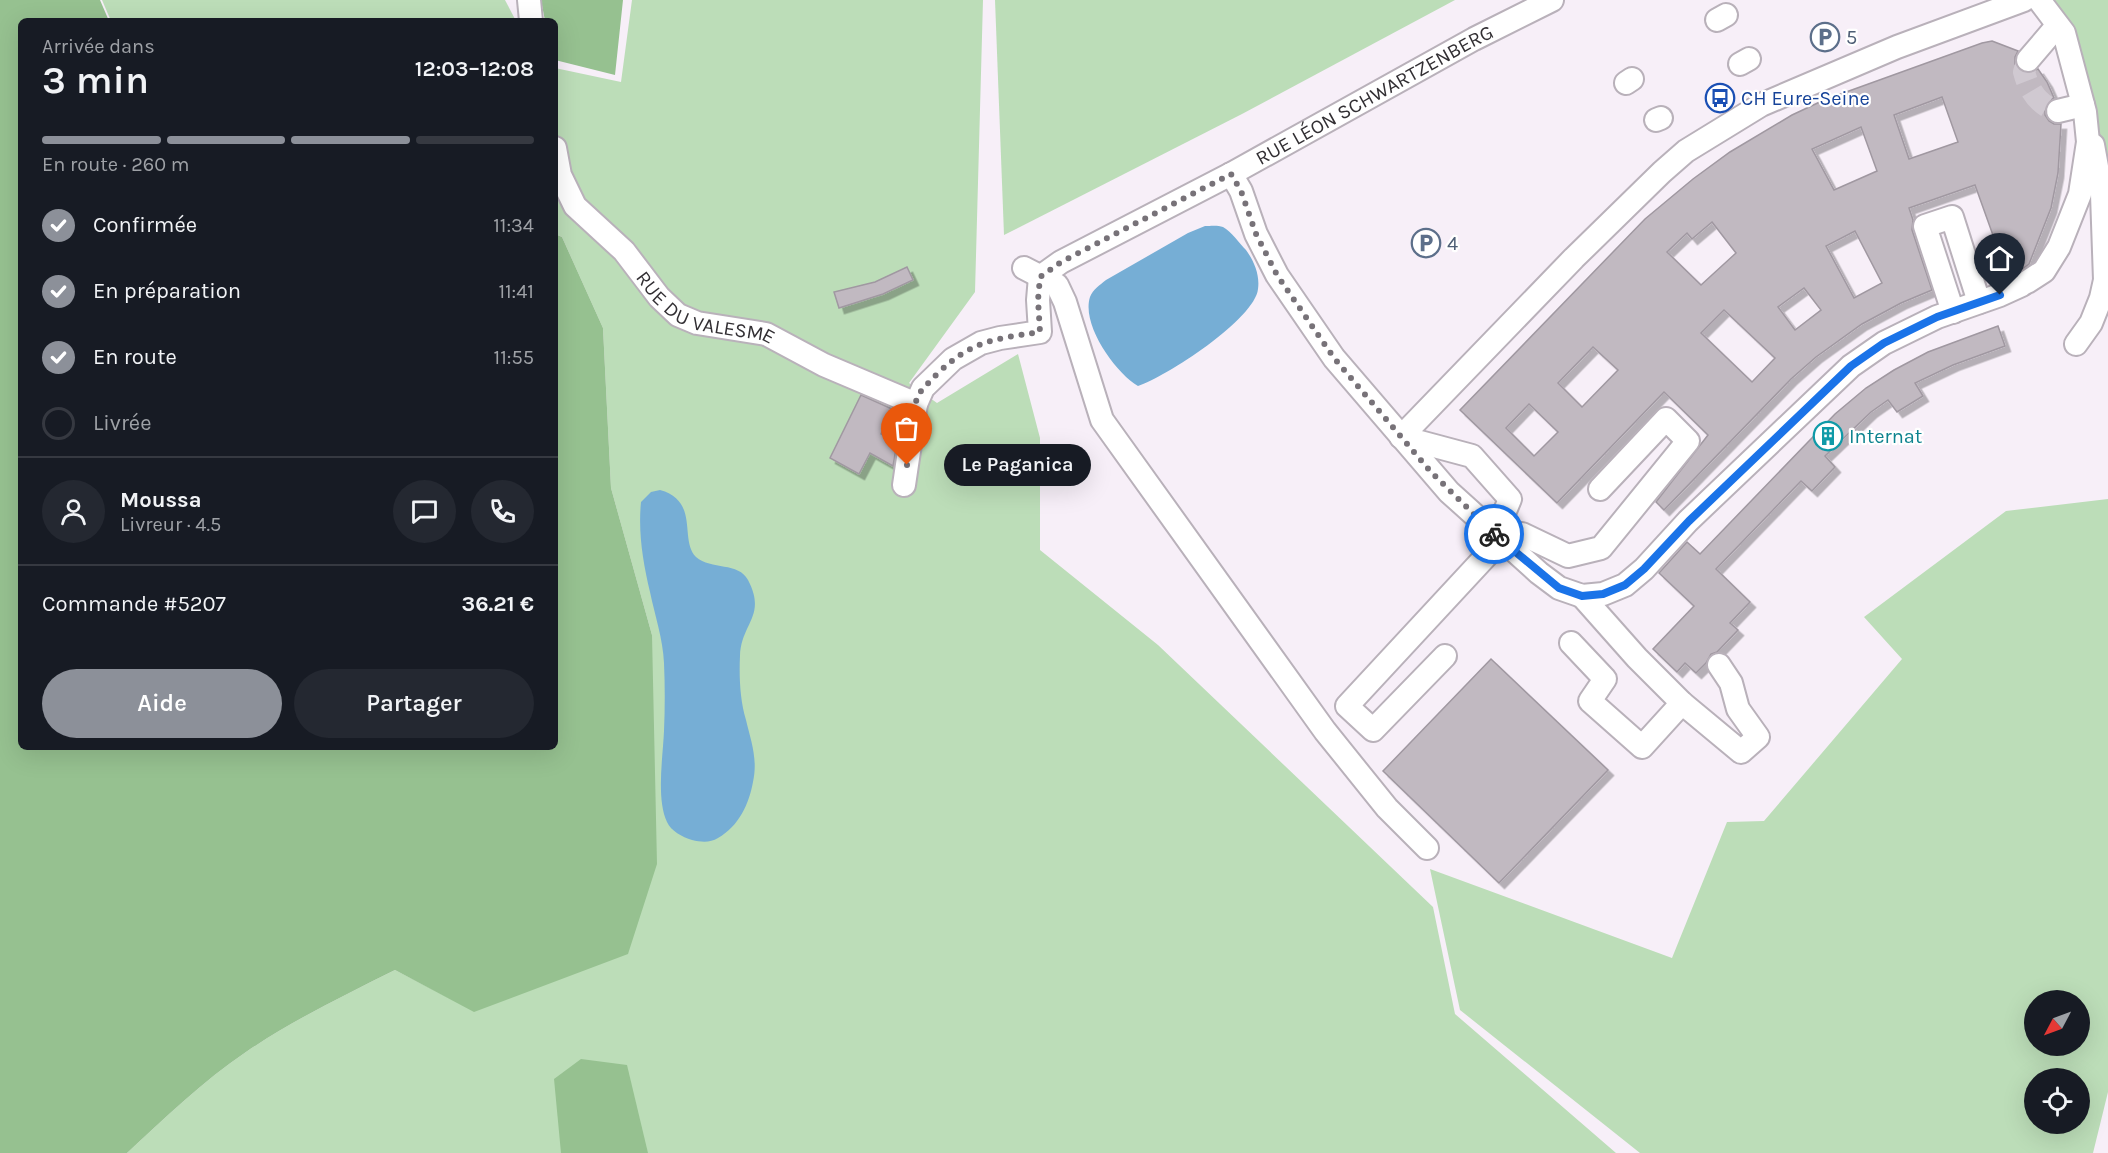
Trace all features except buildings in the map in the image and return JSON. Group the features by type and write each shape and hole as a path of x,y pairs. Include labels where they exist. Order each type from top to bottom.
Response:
{"street":[{"path":"529,0 531,18"},
{"name":"RUE LÉON SCHWARTZENBERG","path":"1032,273 1061,262 1231,174 1474,39 1551,0"},
{"path":"1401,437 1574,258 1686,151 1761,105 1897,47 2024,0"},
{"path":"2039,0 2064,33 2096,156 2102,194 2104,280 2101,298 2091,323 2076,344"},
{"path":"2028,60 2057,26"},
{"path":"1231,174 1241,191 1256,234 1277,275 1401,437 1449,492 1496,535 1559,588 1582,596 1603,594 1625,585 1644,569 1696,513 1851,366 1884,343 1937,317 1979,303 2025,283 2044,271 2059,247 2080,194 2088,142 2084,109"},
{"path":"2058,111 2084,109"},
{"name":"RUE DU VALESME","path":"558,164 565,208 624,251 659,297 678,315 697,323 766,334 824,364 916,404"},
{"path":"1953,312 1925,226 1952,217 1979,303"},
{"path":"904,485 916,404 923,388 953,359 997,335 1040,332 1038,300 1032,273"},
{"path":"1032,273 1057,285 1065,302 1102,420 1325,731 1387,808 1427,848"},
{"path":"1496,535 1522,534 1568,556 1601,548 1688,441 1666,419 1600,489"},
{"path":"1401,437 1472,456 1510,499 1486,563 1347,706 1374,730 1445,656"},
{"path":"1582,596 1637,658 1682,703 1741,752 1758,737 1738,709 1731,682 1719,665"},
{"path":"1571,643 1605,679 1590,701 1642,747 1682,703"}],"green space":[{"path":"0,0 100,0 108,18 18,18 18,750 558,750 558,235 562,237 603,328 611,488 652,635 657,864 628,954 474,1012 395,970 338,998 246,1052 199,1087 127,1153 0,1153"},
{"path":"102,0 505,0 514,18 110,18"},
{"path":"541,0 623,0 615,75 558,61 558,18 544,18"},
{"path":"632,0 983,0 975,292 909,383 937,403 1018,354 1040,438 1040,550 1158,645 1433,907 1455,1014 1616,1153 127,1153 199,1087 246,1052 338,998 395,970 474,1011 652,635 611,488 603,328 562,237 558,235 558,69 621,82"},
{"path":"995,0 1455,0 1242,114 1004,235"},
{"path":"2055,0 2108,0 2108,161"},
{"path":"2108,499 2108,1092 2093,1153 1640,1153 1460,1010 1430,869 1672,958 1727,822 1764,821 1902,659 1864,617 2006,511"},
{"path":"581,1059 627,1065 648,1153 561,1153 554,1079"}],"water":[{"path":"1205,226 1223,227 1249,254 1256,268 1258,279 1258,289 1253,301 1242,316 1226,331 1168,371 1138,386 1120,371 1102,347 1091,321 1090,297 1095,289 1106,280 1188,233"},
{"path":"660,490 672,495 680,503 687,521 691,550 696,557 709,564 732,568 744,574 755,602 752,619 741,645 740,664 742,705 754,758 753,782 746,806 732,827 715,840 702,842 674,831 667,822 662,802 665,705 663,654 645,570 640,525 641,502 651,492"}],"tunnel":[{"path":"2028,60 2024,72 2032,91 2045,105 2058,111"}],"way so far":[{"path":"907,465 916,404 923,388 953,359 981,343 1040,332 1038,300 1040,277 1061,262 1231,174 1241,191 1256,234 1277,275 1334,358 1449,492 1494,534"}],"place":[{"name":"5","path":"1825,37"},
{"name":"CH Eure-Seine","path":"1720,98"},
{"name":"4","path":"1426,243"},
{"name":"Internat","path":"1828,436"},
{"name":"Le Paganica","path":"907,465"}],"route":[{"path":"1494,534 1559,588 1582,596 1603,594 1625,585 1851,366 1884,343 1937,317 2000,295"}]}
